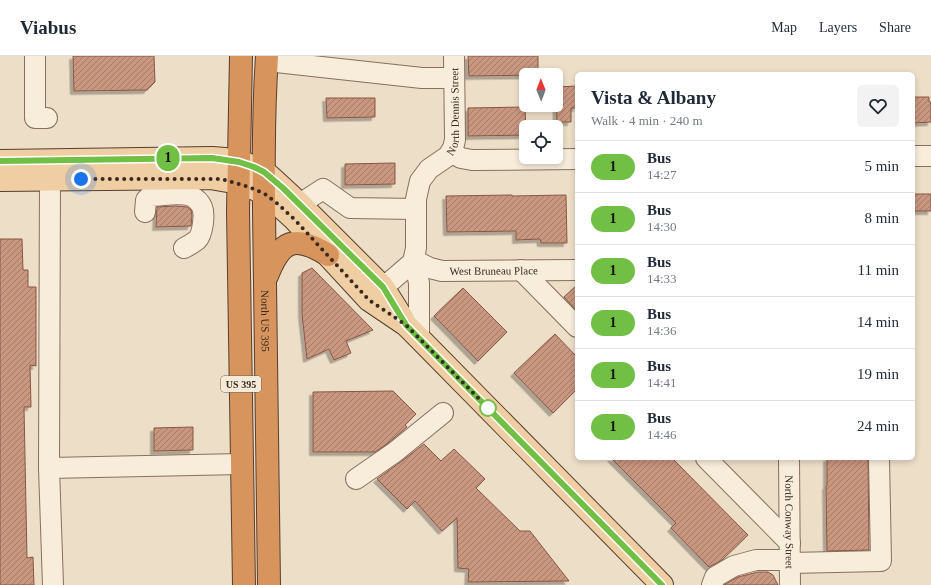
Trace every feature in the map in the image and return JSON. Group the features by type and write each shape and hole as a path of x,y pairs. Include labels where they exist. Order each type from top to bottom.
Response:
{"highway":[{"name":"US 395","path":"242,56 239,183 244,585"},
{"name":"North US 395","path":"267,58 264,105 264,172 267,463 270,585"},
{"path":"265,281 278,252 289,244 308,244 328,255"}],"main road":[{"path":"0,180 48,170 201,158 225,159 239,162 264,172 300,204 376,293 413,332 662,585"},
{"path":"0,161 48,170 210,178 239,183 265,194 283,208 328,255 376,293"},
{"path":"0,170 42,169 46,166 48,170"}],"street":[{"path":"35,56 35,118 47,118"},
{"name":"North Dennis Street","path":"414,260 416,248 416,209 418,186 422,176 429,169 445,159 451,152 455,140 454,56"},
{"path":"267,58 422,78 454,78"},
{"path":"451,152 461,158 472,160 575,159"},
{"path":"915,156 931,156"},
{"path":"48,170 49,468 53,585"},
{"path":"300,204 323,189 350,208 416,209"},
{"path":"145,212 146,200 150,196 191,196 198,201 202,207 203,227 197,240 184,248"},
{"path":"376,293 414,260"},
{"path":"413,332 420,283 414,260"},
{"name":"West Bruneau Place","path":"414,260 430,268 442,271 575,270"},
{"path":"521,270 575,325"},
{"path":"356,479 395,452 443,413"},
{"path":"708,460 790,555"},
{"name":"North Conway Street","path":"789,460 790,585"},
{"path":"712,585 715,577 734,566 756,560 790,555 881,561 880,460"},
{"path":"49,468 242,464"}],"building":[{"path":"73,56 154,56 155,82 147,90 74,91"},
{"path":"468,56 538,56 538,68 519,68 519,75 469,76"},
{"path":"575,86 575,108 571,108 571,122 557,120 557,112 563,112 563,87"},
{"path":"915,97 929,97 929,102 931,102 931,122 915,123"},
{"path":"326,98 375,98 375,117 327,118"},
{"path":"519,107 519,112 525,112 525,120 519,120 519,135 468,136 468,108"},
{"path":"395,163 395,184 345,185 345,164"},
{"path":"915,194 931,194 931,211 915,211"},
{"path":"566,195 567,243 541,243 540,239 516,240 516,231 447,232 446,196"},
{"path":"157,207 187,207 191,210 191,226 156,227"},
{"path":"0,239 22,239 23,270 28,270 28,287 36,287 36,366 30,365 31,407 24,407 27,558 33,557 34,585 0,585"},
{"path":"312,268 373,330 346,341 351,353 334,360 329,349 307,359 302,314 302,273"},
{"path":"575,287 575,309 564,297"},
{"path":"463,288 507,332 478,361 434,316"},
{"path":"555,334 575,355 575,391 553,413 514,373"},
{"path":"393,391 416,414 405,425 407,427 388,443 375,452 313,452 313,392"},
{"path":"193,427 193,450 154,451 154,428"},
{"path":"424,444 441,461 454,449 485,479 476,488 520,531 530,531 569,581 468,582 469,569 458,568 457,518 442,531 415,501 407,509 377,479"},
{"path":"613,460 674,460 748,535 722,560 709,567 671,528 676,523"},
{"path":"827,460 868,460 869,550 827,551"},
{"path":"758,572 768,572 773,575 778,585 724,585 738,577"}],"bus line":[{"name":"1","path":"0,161 212,158 225,159 247,164 264,172 283,188 383,287 406,325 662,585"}],"route":[{"path":"81,179 210,178 239,183 265,194 295,220 369,300 406,325 489,409 488,408"}]}
